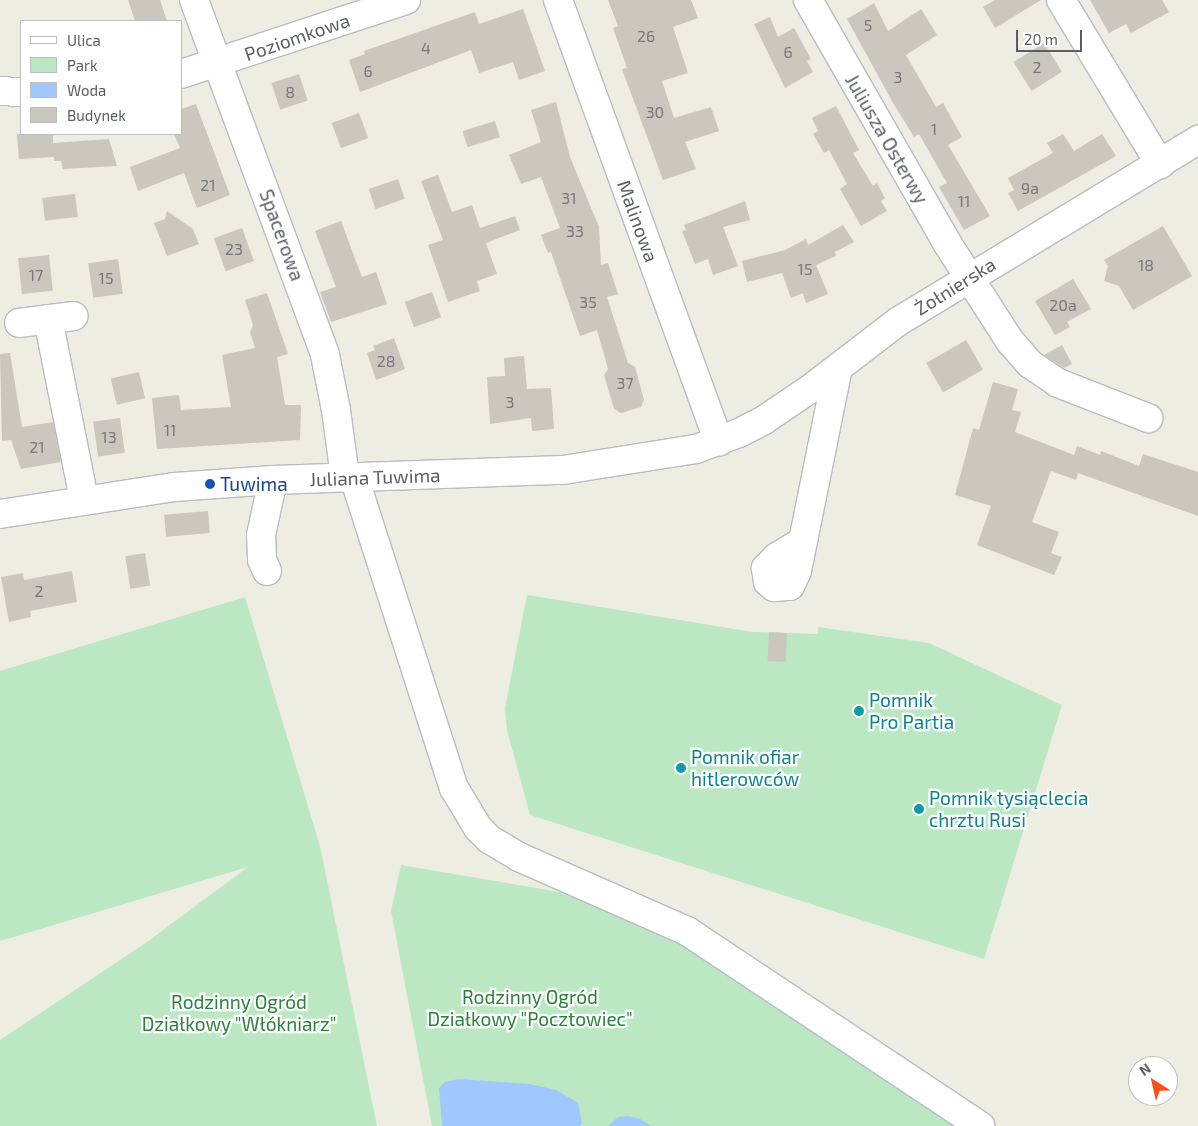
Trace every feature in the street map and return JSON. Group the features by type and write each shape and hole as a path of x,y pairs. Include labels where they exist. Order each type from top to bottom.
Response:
{"street":[{"name":"Spacerowa","path":"194,0 325,355 349,477 454,788 478,828 489,839 519,857 687,931 980,1126"},
{"name":"Poziomkowa","path":"182,74 217,64 406,0"},
{"name":"Malinowa","path":"558,0 719,442"},
{"name":"Juliusza Osterwy","path":"808,0 969,276 1010,341 1030,364 1058,383 1148,418"},
{"path":"1061,0 1160,164"},
{"path":"0,91 20,92"},
{"name":"Żołnierska","path":"719,442 764,420 838,368 867,343 969,276 1198,140"},
{"path":"19,323 61,317 84,500"},
{"path":"800,543 838,368"},
{"name":"Juliana Tuwima","path":"0,514 175,487 273,480 597,467 666,456 719,442"},
{"path":"267,571 262,560 261,535 273,480"}],"green space":[{"path":"527,595 753,632 818,634 818,627 929,643 1062,705 984,959 530,815 507,730 505,708"},
{"name":"Rodzinny Ogród Działkowy \"Włókniarz\"","path":"245,597 320,846 377,1126 0,1126 0,1040 147,942 248,867 0,941 0,671"},
{"name":"Rodzinny Ogród Działkowy \"Pocztowiec\"","path":"401,865 583,896 710,956 795,1021 960,1126 432,1126 391,911"}],"water":[{"path":"458,1079 530,1084 556,1090 578,1103 582,1123 580,1126 442,1126 439,1088 445,1082"},
{"path":"628,1116 640,1119 651,1126 608,1126 618,1117"}],"building":[{"path":"128,0 160,0 167,20 135,20"},
{"path":"608,0 691,0 698,18 673,27 688,73 662,81 674,118 711,107 719,131 685,142 696,169 663,180 622,69 627,68 613,28 618,26"},
{"path":"995,0 1041,0 995,28 983,7"},
{"path":"1090,0 1162,0 1169,12 1131,33 1126,24 1109,33"},
{"path":"874,3 888,31 921,9 937,35 906,55 936,107 943,103 962,137 948,145 990,216 964,230 939,187 947,183 919,134 914,137 892,101 847,19"},
{"path":"523,9 545,71 519,80 513,62 479,73 471,50 360,92 349,60 365,54 364,51 475,12 479,24"},
{"path":"770,17 778,37 794,28 811,59 807,61 813,72 785,88 754,24"},
{"path":"1044,43 1062,72 1031,91 1013,62"},
{"path":"299,74 308,101 280,110 271,83"},
{"path":"556,102 570,157 599,227 601,265 608,263 618,294 607,297 628,363 635,367 644,400 641,407 621,413 614,409 604,375 608,369 597,330 580,336 551,252 548,253 541,235 560,228 541,177 521,184 509,155 541,142 531,110"},
{"path":"196,104 230,195 197,208 184,173 138,191 130,167 180,148 174,135 182,135 182,109"},
{"path":"836,106 859,150 853,153 873,186 877,183 885,198 881,201 887,211 861,226 840,189 847,184 829,150 824,153 813,134 818,131 812,118"},
{"path":"359,113 368,138 341,148 332,123"},
{"path":"495,121 500,137 467,147 462,131"},
{"path":"17,134 53,135 53,143 109,139 117,166 63,169 61,161 54,161 54,157 19,159"},
{"path":"1063,134 1074,151 1102,134 1116,156 1018,211 1008,193 1014,190 1008,178 1053,153 1047,143"},
{"path":"438,175 452,212 472,205 480,228 515,216 520,230 486,243 497,274 477,281 480,291 448,302 428,245 443,240 421,181"},
{"path":"398,179 405,199 376,209 369,189"},
{"path":"75,194 78,217 45,221 42,198"},
{"path":"745,201 750,220 723,227 738,266 713,275 708,259 695,264 682,231 686,230 684,225"},
{"path":"167,211 193,229 199,244 167,256 154,223 165,219"},
{"path":"341,221 362,277 376,272 387,304 331,322 320,292 336,287 315,231"},
{"path":"843,225 854,242 835,252 836,256 816,265 828,294 806,303 803,293 791,298 782,273 747,282 742,261 785,250 806,239 808,245"},
{"path":"1163,226 1192,276 1133,310 1119,286 1104,281 1108,266 1104,260"},
{"path":"242,228 254,261 226,271 214,238"},
{"path":"49,255 53,291 22,294 18,258"},
{"path":"118,259 123,294 93,298 88,263"},
{"path":"1073,279 1091,309 1067,322 1070,327 1055,335 1035,301"},
{"path":"432,292 441,317 414,327 405,302"},
{"path":"267,293 288,354 277,357 285,405 301,405 300,440 157,449 152,398 179,395 181,410 231,407 222,355 255,348 250,332 253,325 245,300"},
{"path":"394,338 405,369 376,380 367,353 375,350 373,346"},
{"path":"966,340 983,369 943,392 926,363"},
{"path":"1062,345 1072,364 1064,368 1044,355"},
{"path":"10,353 22,427 53,422 61,462 21,469 11,440 2,441 0,354"},
{"path":"524,356 527,389 551,388 554,429 532,431 531,418 490,424 487,377 505,376 504,358"},
{"path":"139,372 145,398 117,405 111,379"},
{"path":"993,382 1018,389 1012,410 1021,412 1015,432 1074,455 1077,446 1100,455 1101,451 1139,466 1143,454 1198,472 1198,516 1078,473 1076,480 1051,471 1032,522 1059,532 1051,553 1062,557 1054,575 977,545 991,506 955,495 973,428 979,430"},
{"path":"120,418 125,453 98,456 93,422"},
{"path":"208,511 210,533 166,537 164,515"},
{"path":"145,553 150,586 130,589 125,556"},
{"path":"72,571 77,602 30,611 31,617 9,622 1,577 23,573 24,580"},
{"path":"769,632 787,633 785,662 767,661"}],"place":[{"name":"Tuwima","path":"210,484"},
{"name":"Pomnik Pro Partia","path":"859,711"},
{"name":"Pomnik ofiar hitlerowców","path":"681,768"},
{"name":"Pomnik tysiąclecia chrztu Rusi","path":"919,809"}]}
